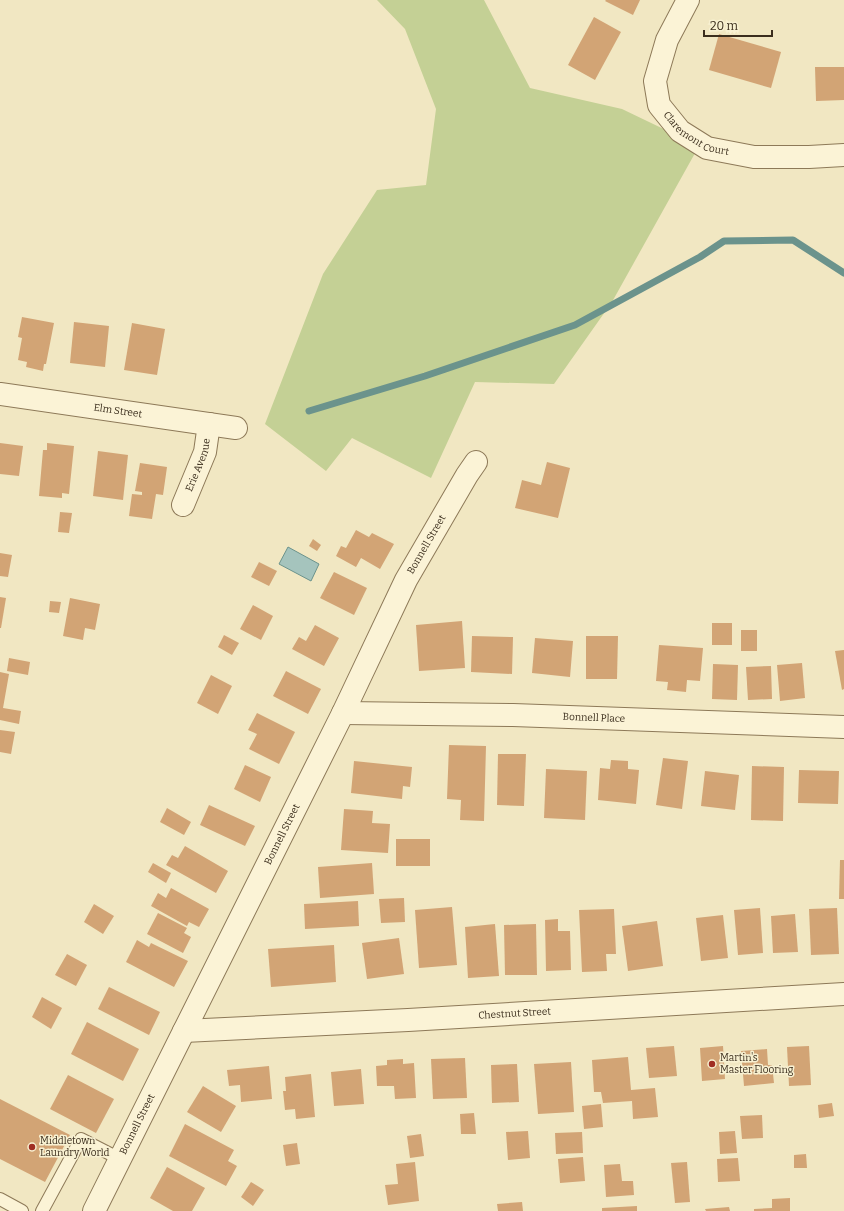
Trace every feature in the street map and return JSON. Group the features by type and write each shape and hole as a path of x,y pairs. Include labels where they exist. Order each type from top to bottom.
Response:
{"street":[{"name":"Claremont Court","path":"688,0 667,40 656,81 659,105 680,131 707,148 754,157 810,157 844,155"},
{"name":"Elm Street","path":"0,394 236,428"},
{"name":"Erie Avenue","path":"183,505 205,452 209,424"},
{"name":"Bonnell Street","path":"94,1211 343,713 406,580 476,462"},
{"name":"Bonnell Place","path":"343,713 513,715 844,727"},
{"name":"Chestnut Street","path":"184,1031 416,1020 844,994"}],"lane":[{"path":"42,1211 81,1139 120,1159"},
{"path":"3,1204 22,1211"}],"green space":[{"path":"377,0 484,0 530,88 622,109 699,146 612,302 554,384 475,382 431,478 352,438 326,471 265,424 323,274 377,190 426,185 436,109 405,29"}],"water":[{"path":"288,547 319,564 311,581 279,564"}],"building":[{"path":"640,0 633,15 605,1"},
{"path":"594,17 621,32 595,80 568,65"},
{"path":"719,34 781,52 771,88 709,70"},
{"path":"815,67 844,67 844,100 816,101"},
{"path":"22,317 54,323 46,364 44,364 43,371 26,367 27,362 18,360 22,338 18,337"},
{"path":"74,322 109,326 105,367 70,363"},
{"path":"132,323 165,329 157,375 124,370"},
{"path":"0,443 23,446 19,476 0,474"},
{"path":"47,443 74,446 69,494 62,493 62,498 39,496 43,450 47,450"},
{"path":"98,451 128,455 123,500 93,496"},
{"path":"547,462 570,468 558,518 515,508 522,480 541,485"},
{"path":"140,463 167,467 163,495 156,494 152,519 129,516 132,494 142,495 142,492 135,491"},
{"path":"60,512 72,513 69,533 58,532"},
{"path":"356,530 369,537 372,533 394,544 380,569 361,558 356,567 336,556 341,546 346,548"},
{"path":"313,539 321,545 317,551 309,546"},
{"path":"0,553 12,555 8,577 0,576"},
{"path":"259,562 277,571 269,586 251,577"},
{"path":"334,572 367,588 354,615 320,598"},
{"path":"0,597 6,598 1,628 0,628"},
{"path":"70,598 100,604 95,630 85,628 83,640 63,636"},
{"path":"50,601 61,602 59,613 49,612"},
{"path":"253,605 273,616 261,640 240,629"},
{"path":"462,621 465,668 419,671 416,625"},
{"path":"712,623 732,623 732,645 712,645"},
{"path":"315,625 339,638 324,666 292,649 299,637 306,641"},
{"path":"741,630 757,630 757,651 741,651"},
{"path":"224,635 239,643 232,655 218,647"},
{"path":"472,636 513,637 512,674 471,672"},
{"path":"586,636 618,636 617,679 586,679"},
{"path":"535,638 573,641 570,677 532,673"},
{"path":"659,645 703,648 700,681 687,680 686,692 667,690 668,682 656,681"},
{"path":"844,650 844,689 842,690 835,651"},
{"path":"9,658 30,662 28,675 7,671"},
{"path":"802,663 805,698 780,701 777,665"},
{"path":"713,664 738,665 737,700 712,699"},
{"path":"771,666 772,699 748,700 746,667"},
{"path":"286,671 321,689 308,714 273,696"},
{"path":"0,672 9,674 3,708 21,711 19,724 0,720"},
{"path":"211,675 232,686 218,714 197,703"},
{"path":"257,713 295,732 279,764 249,749 257,734 248,730"},
{"path":"0,730 15,732 11,754 0,752"},
{"path":"449,745 486,746 484,821 460,820 461,800 447,799"},
{"path":"498,754 526,754 524,806 497,805"},
{"path":"663,758 688,761 682,809 656,805"},
{"path":"611,760 628,761 628,769 639,770 636,804 598,800 600,768 610,769"},
{"path":"354,761 412,767 410,787 403,786 402,799 351,793"},
{"path":"245,765 271,777 260,802 234,789"},
{"path":"752,766 784,767 783,821 751,820"},
{"path":"546,769 587,771 585,820 544,818"},
{"path":"799,770 839,771 838,804 798,803"},
{"path":"705,771 739,775 735,810 701,806"},
{"path":"209,805 255,826 245,846 200,825"},
{"path":"167,808 191,822 184,835 160,822"},
{"path":"344,809 373,811 372,823 390,824 388,853 341,850"},
{"path":"396,839 430,839 430,866 396,866"},
{"path":"185,846 228,871 216,893 166,865 172,855 178,858"},
{"path":"840,860 844,860 844,899 839,899"},
{"path":"153,863 171,873 166,883 148,872"},
{"path":"372,863 374,894 320,898 318,867"},
{"path":"171,888 209,909 199,927 189,922 187,926 151,906 158,893 166,898"},
{"path":"404,898 405,922 381,923 379,899"},
{"path":"358,901 359,926 305,929 304,904"},
{"path":"94,904 114,916 103,934 84,922"},
{"path":"452,907 457,965 419,968 415,910"},
{"path":"760,908 763,953 738,955 734,910"},
{"path":"837,908 839,954 811,955 809,909"},
{"path":"614,909 616,954 606,954 607,971 582,972 579,910"},
{"path":"158,913 187,928 184,933 191,937 183,953 147,934"},
{"path":"795,914 798,952 773,953 771,916"},
{"path":"723,915 728,958 701,961 696,918"},
{"path":"558,919 558,931 570,931 571,970 546,971 545,920"},
{"path":"657,921 663,966 628,971 622,926"},
{"path":"495,924 499,976 468,978 465,927"},
{"path":"536,924 537,975 505,975 504,925"},
{"path":"399,938 404,974 367,979 362,943"},
{"path":"137,940 149,947 151,943 188,961 174,987 126,962"},
{"path":"334,945 336,982 271,987 268,949"},
{"path":"67,954 87,965 76,986 55,975"},
{"path":"109,987 160,1012 149,1035 98,1009"},
{"path":"42,997 62,1008 51,1029 32,1017"},
{"path":"87,1022 139,1049 123,1081 71,1054"},
{"path":"674,1046 677,1076 649,1078 646,1048"},
{"name":"Martin's Master Flooring","path":"723,1046 725,1079 702,1081 700,1048"},
{"path":"809,1046 811,1085 789,1086 787,1047"},
{"path":"767,1049 768,1065 772,1065 774,1083 744,1086 741,1051"},
{"path":"628,1057 631,1090 655,1088 658,1117 633,1119 632,1101 603,1103 601,1092 594,1092 592,1060"},
{"path":"465,1058 467,1098 433,1099 431,1059"},
{"path":"403,1059 403,1064 414,1063 416,1098 395,1099 394,1086 377,1086 376,1066 387,1065 387,1060"},
{"path":"571,1062 574,1112 538,1114 534,1064"},
{"path":"517,1064 519,1102 492,1103 491,1065"},
{"path":"269,1066 272,1099 241,1102 240,1085 229,1086 227,1070"},
{"path":"361,1069 364,1104 334,1106 331,1072"},
{"path":"311,1074 315,1117 296,1119 295,1109 285,1110 283,1091 286,1091 285,1077"},
{"path":"68,1075 114,1099 96,1133 50,1109"},
{"path":"203,1086 236,1106 221,1132 187,1112"},
{"name":"Middletown Laundry World","path":"0,1099 70,1135 45,1182 0,1159"},
{"path":"832,1103 834,1116 819,1118 818,1105"},
{"path":"601,1104 603,1127 584,1129 582,1106"},
{"path":"474,1113 476,1134 461,1134 460,1114"},
{"path":"762,1115 763,1138 742,1139 740,1116"},
{"path":"185,1124 234,1150 228,1161 237,1166 226,1186 169,1156"},
{"path":"528,1131 530,1158 508,1160 506,1132"},
{"path":"735,1131 737,1153 720,1154 719,1132"},
{"path":"582,1132 583,1153 556,1154 555,1133"},
{"path":"421,1134 424,1156 410,1158 407,1136"},
{"path":"297,1143 300,1164 286,1166 283,1145"},
{"path":"806,1154 807,1168 794,1168 794,1155"},
{"path":"583,1157 585,1181 560,1183 558,1159"},
{"path":"738,1158 740,1181 718,1182 717,1159"},
{"path":"415,1162 419,1201 388,1205 385,1185 398,1184 396,1164"},
{"path":"687,1162 690,1202 675,1203 671,1163"},
{"path":"620,1164 622,1181 633,1181 634,1195 606,1197 604,1165"},
{"path":"167,1167 205,1188 192,1211 173,1211 150,1198"},
{"path":"251,1182 264,1190 253,1206 241,1197"},
{"path":"790,1198 790,1211 754,1211 754,1209 772,1208 772,1199"},
{"path":"522,1202 523,1211 498,1211 497,1204"},
{"path":"637,1206 637,1211 602,1211 602,1208"},
{"path":"729,1207 730,1211 706,1211 705,1209"}],"waterway":[{"path":"309,411 425,376 575,325 700,257 724,241 793,240 844,273"}],"place":[{"name":"Martin's Master Flooring","path":"712,1064"},
{"name":"Middletown Laundry World","path":"32,1147"}]}
